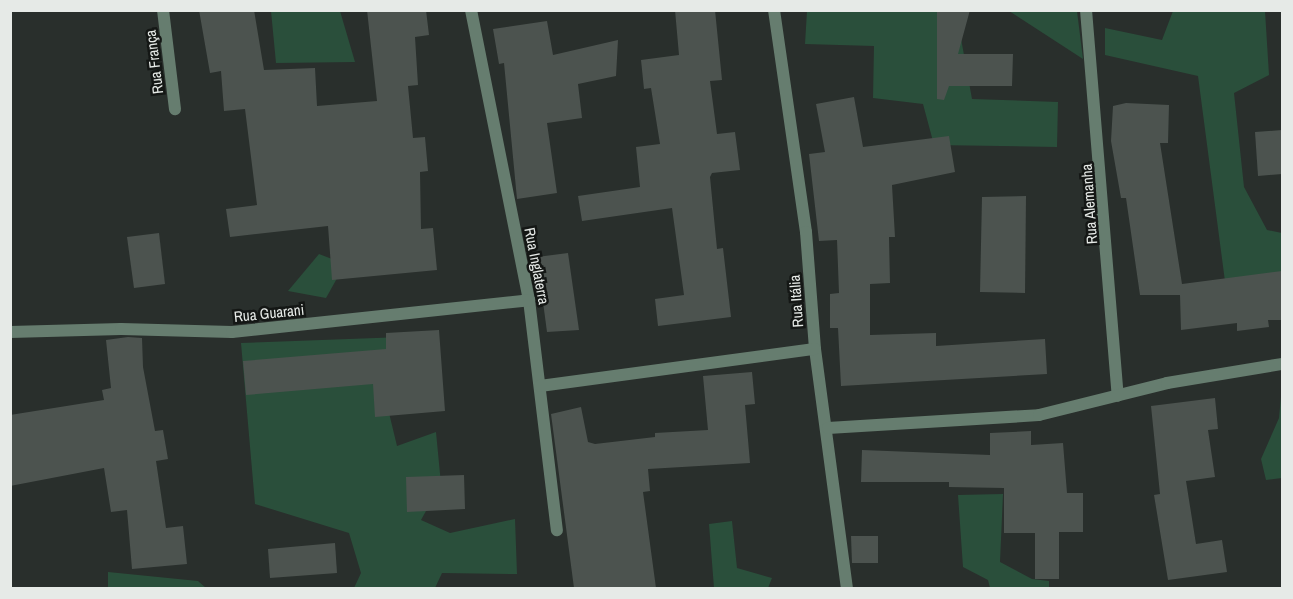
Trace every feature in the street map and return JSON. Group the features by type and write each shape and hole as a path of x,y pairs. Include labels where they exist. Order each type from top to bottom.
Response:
{"street":[{"name":"Rua França","path":"163,10 175,109"},
{"name":"Rua Inglaterra","path":"471,10 529,300 557,530"},
{"name":"Rua Itália","path":"774,10 806,232 815,349 828,428 847,588"},
{"name":"Rua Alemanha","path":"1086,10 1118,396"},
{"name":"Rua Guarani","path":"10,332 121,329 232,332 529,300"},
{"path":"540,386 815,349"},
{"path":"828,428 1039,415 1167,383 1282,364"}],"green space":[{"path":"271,11 340,11 355,62 276,63"},
{"path":"807,11 956,11 972,99 1058,102 1057,147 934,145 923,104 873,98 874,46 805,44"},
{"path":"1009,11 1077,11 1083,59"},
{"path":"1173,11 1265,11 1269,75 1234,93 1244,187 1267,230 1282,233 1282,289 1226,289 1198,76 1105,55 1105,28 1162,40"},
{"path":"319,254 345,264 326,298 288,291"},
{"path":"403,337 383,388 397,446 436,432 441,484 421,520 450,533 515,519 517,574 442,573 435,588 354,588 361,573 349,533 255,504 241,343"},
{"path":"1282,386 1282,478 1266,480 1261,459 1279,418"},
{"path":"1003,494 1000,562 1032,579 1049,581 1049,588 990,588 988,580 963,567 958,495"},
{"path":"732,521 737,568 772,578 768,588 714,588 709,524"},
{"path":"108,572 198,581 206,588 108,588"}],"building":[{"path":"199,10 254,10 264,70 315,68 317,106 377,101 367,10 426,10 429,35 415,37 418,85 408,86 413,138 425,137 428,171 420,172 421,229 433,228 437,270 332,280 328,226 230,237 226,209 257,205 245,109 224,111 221,71 210,73"},
{"path":"675,10 715,10 722,80 710,81 717,134 735,132 740,170 712,173 710,177 717,249 723,248 731,317 658,326 655,299 684,295 672,208 582,221 578,196 640,187 636,147 660,144 651,88 644,89 641,60 679,55"},
{"path":"937,10 970,10 958,54 1013,54 1012,86 949,86 944,100 937,99"},
{"path":"547,21 553,55 618,40 616,76 578,84 582,118 547,123 557,193 517,199 504,63 499,64 493,29"},
{"path":"854,97 863,147 949,136 955,172 892,185 895,237 889,237 890,283 870,284 870,335 936,333 936,346 1045,339 1047,374 841,386 838,328 830,328 830,294 839,293 837,240 819,241 809,154 825,152 816,104"},
{"path":"1126,103 1169,105 1168,143 1160,143 1182,284 1282,271 1282,320 1268,320 1269,327 1237,331 1237,323 1181,330 1180,295 1140,295 1126,198 1121,198 1111,141 1113,106"},
{"path":"1282,130 1282,174 1258,176 1255,132"},
{"path":"1026,196 1025,293 980,292 982,197"},
{"path":"159,233 165,284 134,288 127,237"},
{"path":"568,253 579,330 547,332 537,257"},
{"path":"439,330 445,411 375,417 373,384 246,395 243,361 386,349 386,333"},
{"path":"142,338 143,367 155,431 163,430 168,459 156,461 166,528 183,526 187,564 132,569 127,510 111,512 104,468 10,486 10,415 104,400 102,390 111,388 106,340"},
{"path":"752,372 755,404 745,405 750,463 648,469 650,491 643,492 656,588 574,588 551,414 581,407 588,442 595,444 655,437 655,433 708,430 703,376"},
{"path":"1215,398 1218,429 1208,430 1215,477 1186,481 1196,544 1222,540 1227,572 1168,580 1154,495 1160,494 1151,406"},
{"path":"1031,431 1031,445 1063,443 1067,493 1083,493 1083,532 1059,532 1059,579 1035,579 1035,533 1004,533 1004,488 949,487 949,482 861,482 862,450 990,455 990,433"},
{"path":"464,475 465,509 407,512 406,477"},
{"path":"851,536 878,536 878,563 852,563"},
{"path":"335,543 337,573 270,578 268,549"}]}
